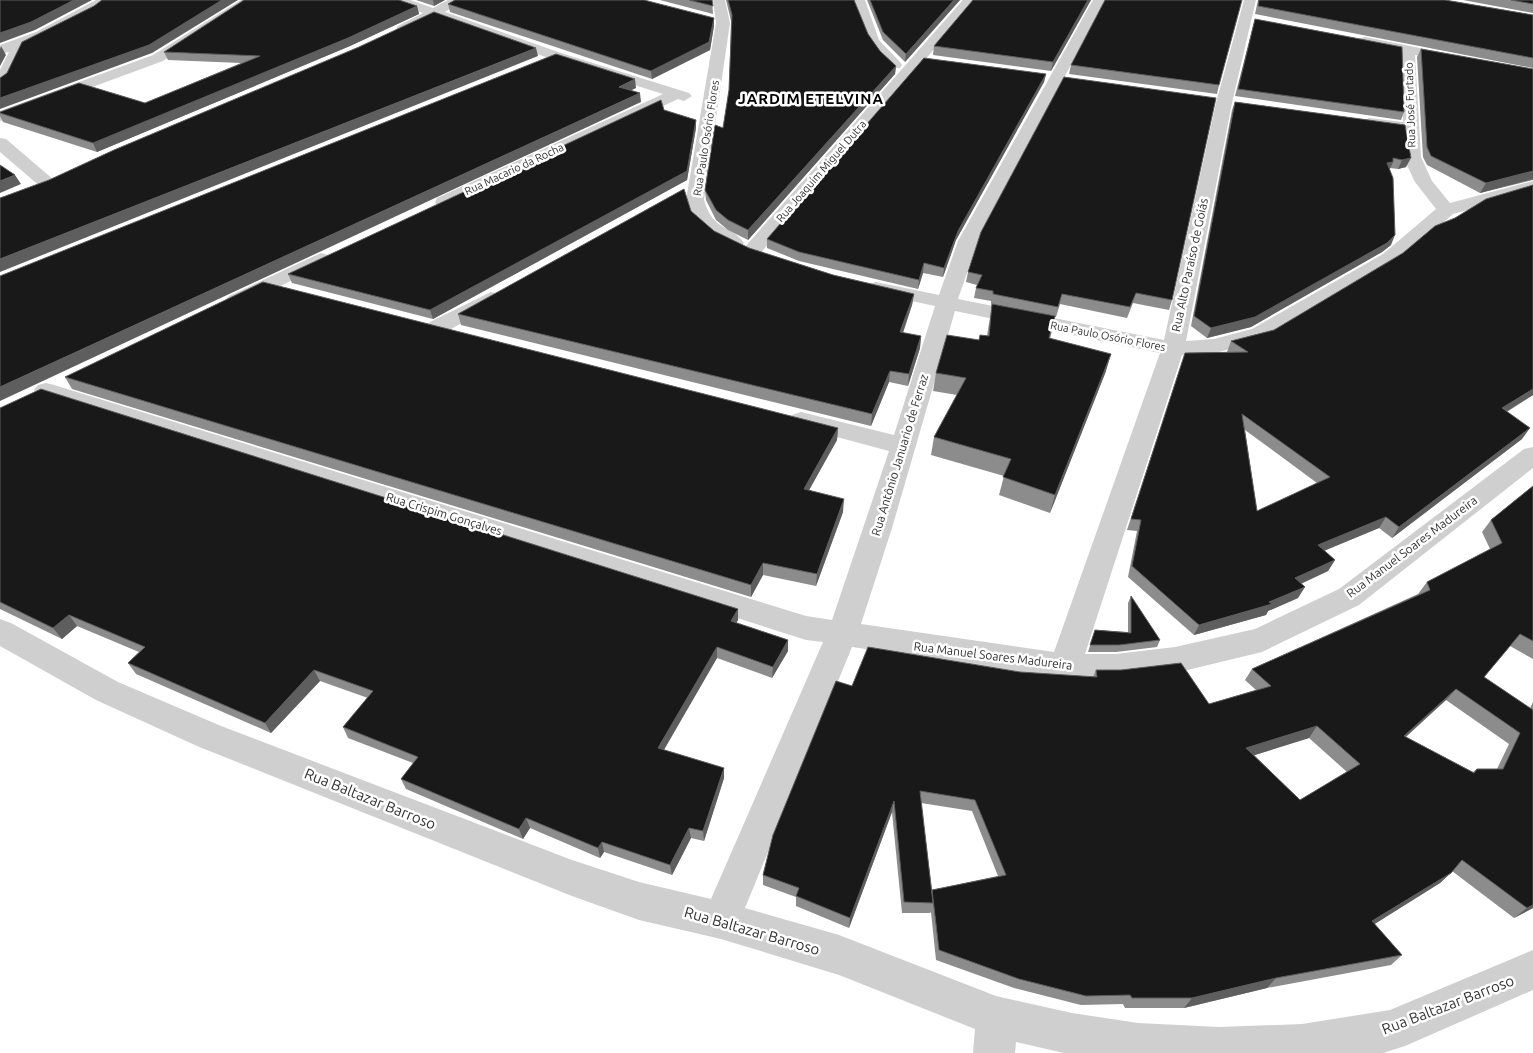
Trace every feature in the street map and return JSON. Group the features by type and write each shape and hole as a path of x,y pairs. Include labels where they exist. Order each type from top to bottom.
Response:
{"street":[{"path":"0,50 20,45 104,0"},
{"path":"0,116 150,61 180,46 250,0"},
{"path":"398,0 556,56 676,94 712,101"},
{"path":"390,36 436,14 458,0"},
{"name":"Rua Paulo Osório Flores","path":"719,0 714,21 712,101 697,184 697,212 706,225 724,238 759,255"},
{"path":"859,0 872,41 887,58 906,73"},
{"name":"Rua Joaquim Miguel Dutra","path":"759,255 906,73 970,0"},
{"name":"Rua Antônio Januario de Ferraz","path":"721,920 842,635 878,528 946,304 968,241 1099,0"},
{"name":"Rua Alto Paraíso de Goiás","path":"1065,666 1173,349 1232,104 1250,19 1250,0"},
{"path":"1350,38 1466,61"},
{"path":"0,84 20,45"},
{"name":"Rua José Furtado","path":"1408,50 1412,157 1416,168 1446,210"},
{"path":"529,67 556,56"},
{"path":"919,59 939,62"},
{"path":"1037,77 1076,82"},
{"name":"Rua Macario da Rocha","path":"428,210 676,94"},
{"path":"1204,100 1232,104"},
{"path":"1352,120 1410,128"},
{"path":"0,143 40,187 66,176"},
{"path":"674,197 697,184"},
{"name":"Rua Paulo Osório Flores","path":"856,284 946,304 1173,349 1215,346 1260,334 1390,258 1446,210 1533,186"},
{"path":"222,306 338,252"},
{"path":"266,285 295,292"},
{"path":"466,334 428,325 506,289"},
{"name":"Rua Crispim Gonçalves","path":"73,378 39,394 806,628 842,635"},
{"path":"779,415 903,446"},
{"name":"Rua Manuel Soares Madureira","path":"842,635 1065,666 1116,667 1175,660 1262,640 1349,597 1533,454"},
{"name":"Rua Baltazar Barroso","path":"0,631 107,691 218,739 572,878 639,901 721,920 839,955 995,1035 1072,1034 1138,1044 1219,1048 1302,1045 1390,1030 1533,970"}],"building":[{"path":"0,0 74,0 31,22 0,33"},
{"path":"102,0 222,0 149,45 0,98 0,78 7,73 22,42 94,6"},
{"path":"244,0 399,0 417,6 348,38 93,143 0,113 79,83 145,103 260,56 164,52"},
{"path":"455,0 644,0 714,18 709,42 651,71 448,4"},
{"path":"689,0 712,0 713,6"},
{"path":"728,0 854,0 868,34 880,51 896,66 748,230 728,220 716,210 705,190 715,125 723,128 729,90 732,15"},
{"path":"870,0 954,0 906,54 883,32"},
{"path":"973,0 1088,0 1053,62 934,46"},
{"path":"1105,0 1242,0 1219,85 1071,65"},
{"path":"1259,0 1445,0 1533,15 1533,58 1258,6"},
{"path":"1511,0 1533,0 1533,4"},
{"path":"434,12 536,48 0,259 0,198 49,180 114,150 359,47"},
{"path":"1255,19 1402,47 1404,112 1238,89"},
{"path":"1421,49 1533,69 1533,171 1486,183 1431,156 1427,147"},
{"path":"556,54 635,79 619,87 640,93 0,387 0,276"},
{"path":"924,58 1046,74 958,231 944,268 924,263 919,280 799,252 767,239"},
{"path":"1064,77 1216,98 1172,300 1136,293 1130,307 1062,294 1058,307 993,294 993,291 976,288 982,275 968,272 981,232"},
{"path":"661,100 664,110 696,120 687,171 430,310 288,274"},
{"path":"1235,102 1405,125 1411,158 1402,160 1393,158 1393,162 1387,163 1393,178 1395,235 1387,243 1255,317 1211,328 1194,316"},
{"path":"0,165 15,175 0,181"},
{"path":"1533,185 1533,389 1502,408 1530,428 1399,527 1386,517 1318,545 1335,560 1295,578 1305,587 1269,602 1272,604 1199,625 1132,566 1141,520 1131,519 1185,353 1248,352 1231,341 1274,330 1403,253 1435,226 1455,218 1486,199","holes":["1242,414 1330,477 1257,511"]},
{"path":"684,189 691,211 714,231 749,248 833,275 914,294 900,332 921,336 909,374 890,371 872,414 458,314"},
{"path":"263,282 838,428 804,489 844,499 817,574 763,563 751,585 65,377"},
{"path":"992,304 1055,316 1049,338 1111,354 1055,495 1003,477 1011,459 934,437 966,378 936,373 947,335 979,340 980,335 989,336"},
{"path":"41,389 738,609 731,621 788,640 773,667 717,647 658,748 724,768 703,831 689,828 670,865 602,842 598,848 526,818 519,829 401,779 418,757 343,727 373,691 314,670 265,723 128,663 145,647 69,615 53,628 0,602 0,408"},
{"path":"1533,486 1533,641 1520,634 1484,677 1533,710 1533,905 1527,908 1462,860 1451,873 1372,921 1402,955 1276,978 1192,998 1132,998 1130,995 1086,996 1019,979 939,950 932,890 1006,875 975,800 920,791 933,903 904,902 894,801 850,918 796,896 799,888 763,875 773,835 836,681 852,686 868,647 1020,672 1097,677 1096,670 1121,670 1181,663 1209,704 1271,686 1252,669 1430,590 1427,582 1502,543 1491,520","holes":["1456,689 1520,733 1503,769 1477,769 1474,773 1404,736","1317,726 1360,764 1300,800 1246,748"]},
{"path":"1131,596 1160,640 1119,645 1090,645 1095,630 1131,633"}],"district":[{"name":"JARDIM ETELVINA","path":"811,99"}]}
